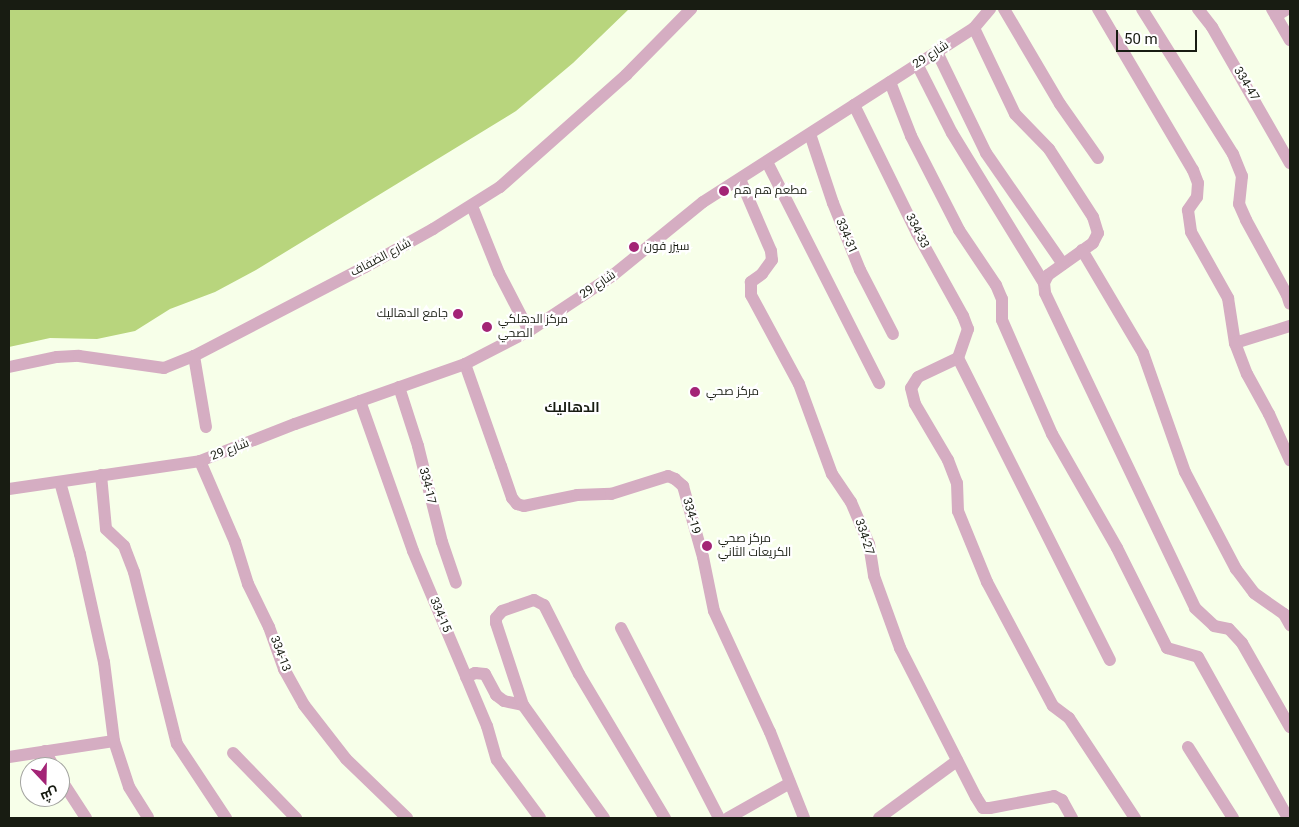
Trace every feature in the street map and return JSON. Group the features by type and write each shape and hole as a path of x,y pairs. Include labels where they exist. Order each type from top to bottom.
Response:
{"street":[{"name":"شارع الضفاف","path":"9,367 57,357 79,356 164,368 194,356 372,263 472,206 500,187 547,148 626,75 691,9"},
{"name":"شارع 29","path":"9,489 200,461 465,364 529,331 612,276 703,202 974,28 990,9"},
{"path":"1004,9 1060,104 1098,158"},
{"path":"1098,9 1198,183 1198,197 1188,210 1191,232 1228,298 1235,343 1247,374 1269,414 1290,460"},
{"path":"1142,9 1233,154 1242,176 1239,204 1288,295 1290,304"},
{"name":"334-47","path":"1198,9 1217,35 1290,163"},
{"path":"1278,11 1290,40"},
{"path":"974,28 1015,114 1049,149 1093,216 1098,233 1093,243 1048,275 1044,283"},
{"path":"936,52 986,153 1063,264"},
{"path":"917,64 952,133 1044,283 1045,292 1195,608 1214,626 1229,629 1242,643 1290,727"},
{"path":"890,82 911,136 959,230 996,285 1002,299 1002,320 1052,434 1117,548 1167,648 1198,657 1288,818"},
{"name":"334-33","path":"854,105 968,329 958,358"},
{"name":"334-31","path":"810,134 833,203 853,253 893,334"},
{"path":"767,162 879,383"},
{"name":"334-27","path":"740,179 771,251 772,260 762,274 751,282 751,295 799,384 832,474 851,502 869,544 874,576 900,648 957,761 983,808 1054,796 1062,800 1072,818"},
{"path":"472,206 499,273 529,331"},
{"path":"1082,250 1143,352 1185,472 1236,569 1254,593 1284,614 1290,625"},
{"path":"1235,343 1290,326"},
{"path":"194,356 206,427"},
{"path":"1110,660 958,358 918,377 911,388 915,404 948,460 957,483 958,511 987,582 1053,706 1069,718 1135,818"},
{"name":"334-19","path":"465,364 500,466 512,498 517,504 524,506 577,495 610,494 668,476 683,486 703,557 714,611 770,732 804,818"},
{"name":"334-17","path":"399,387 418,446 442,542 456,583"},
{"name":"334-15","path":"360,401 413,550 487,726 497,760 540,818"},
{"name":"334-13","path":"200,461 235,542 248,584 269,627 284,669 304,705 346,759 407,818"},
{"path":"100,475 106,529 124,546 134,572 177,744 226,818"},
{"path":"60,482 80,554 104,662 114,740 129,787 148,818"},
{"path":"604,818 523,705 496,618 502,611 539,600 544,604 579,674 665,818"},
{"path":"620,628 719,818"},
{"path":"466,677 475,672 485,674 496,696 504,701 523,705"},
{"path":"9,756 114,740"},
{"path":"1188,747 1233,818"},
{"path":"45,751 48,757"},
{"path":"233,753 296,818"},
{"path":"879,818 957,761"},
{"path":"728,818 790,783"},
{"path":"70,793 86,818"}],"shaded area":[{"path":"9,9 629,9 573,63 516,111 256,270 215,292 170,309 135,331 97,339 50,338 9,347"}],"place":[{"name":"مطعم هم هم","path":"724,191"},
{"name":"سيزر فون","path":"634,247"},
{"name":"جامع الدهاليك","path":"458,314"},
{"name":"مركز الدهلكي الصحي","path":"487,327"},
{"name":"مركز صحي","path":"695,392"},
{"name":"مركز صحي الكريعات الثاني","path":"707,546"}],"district":[{"name":"الدهاليك","path":"572,407"}]}
